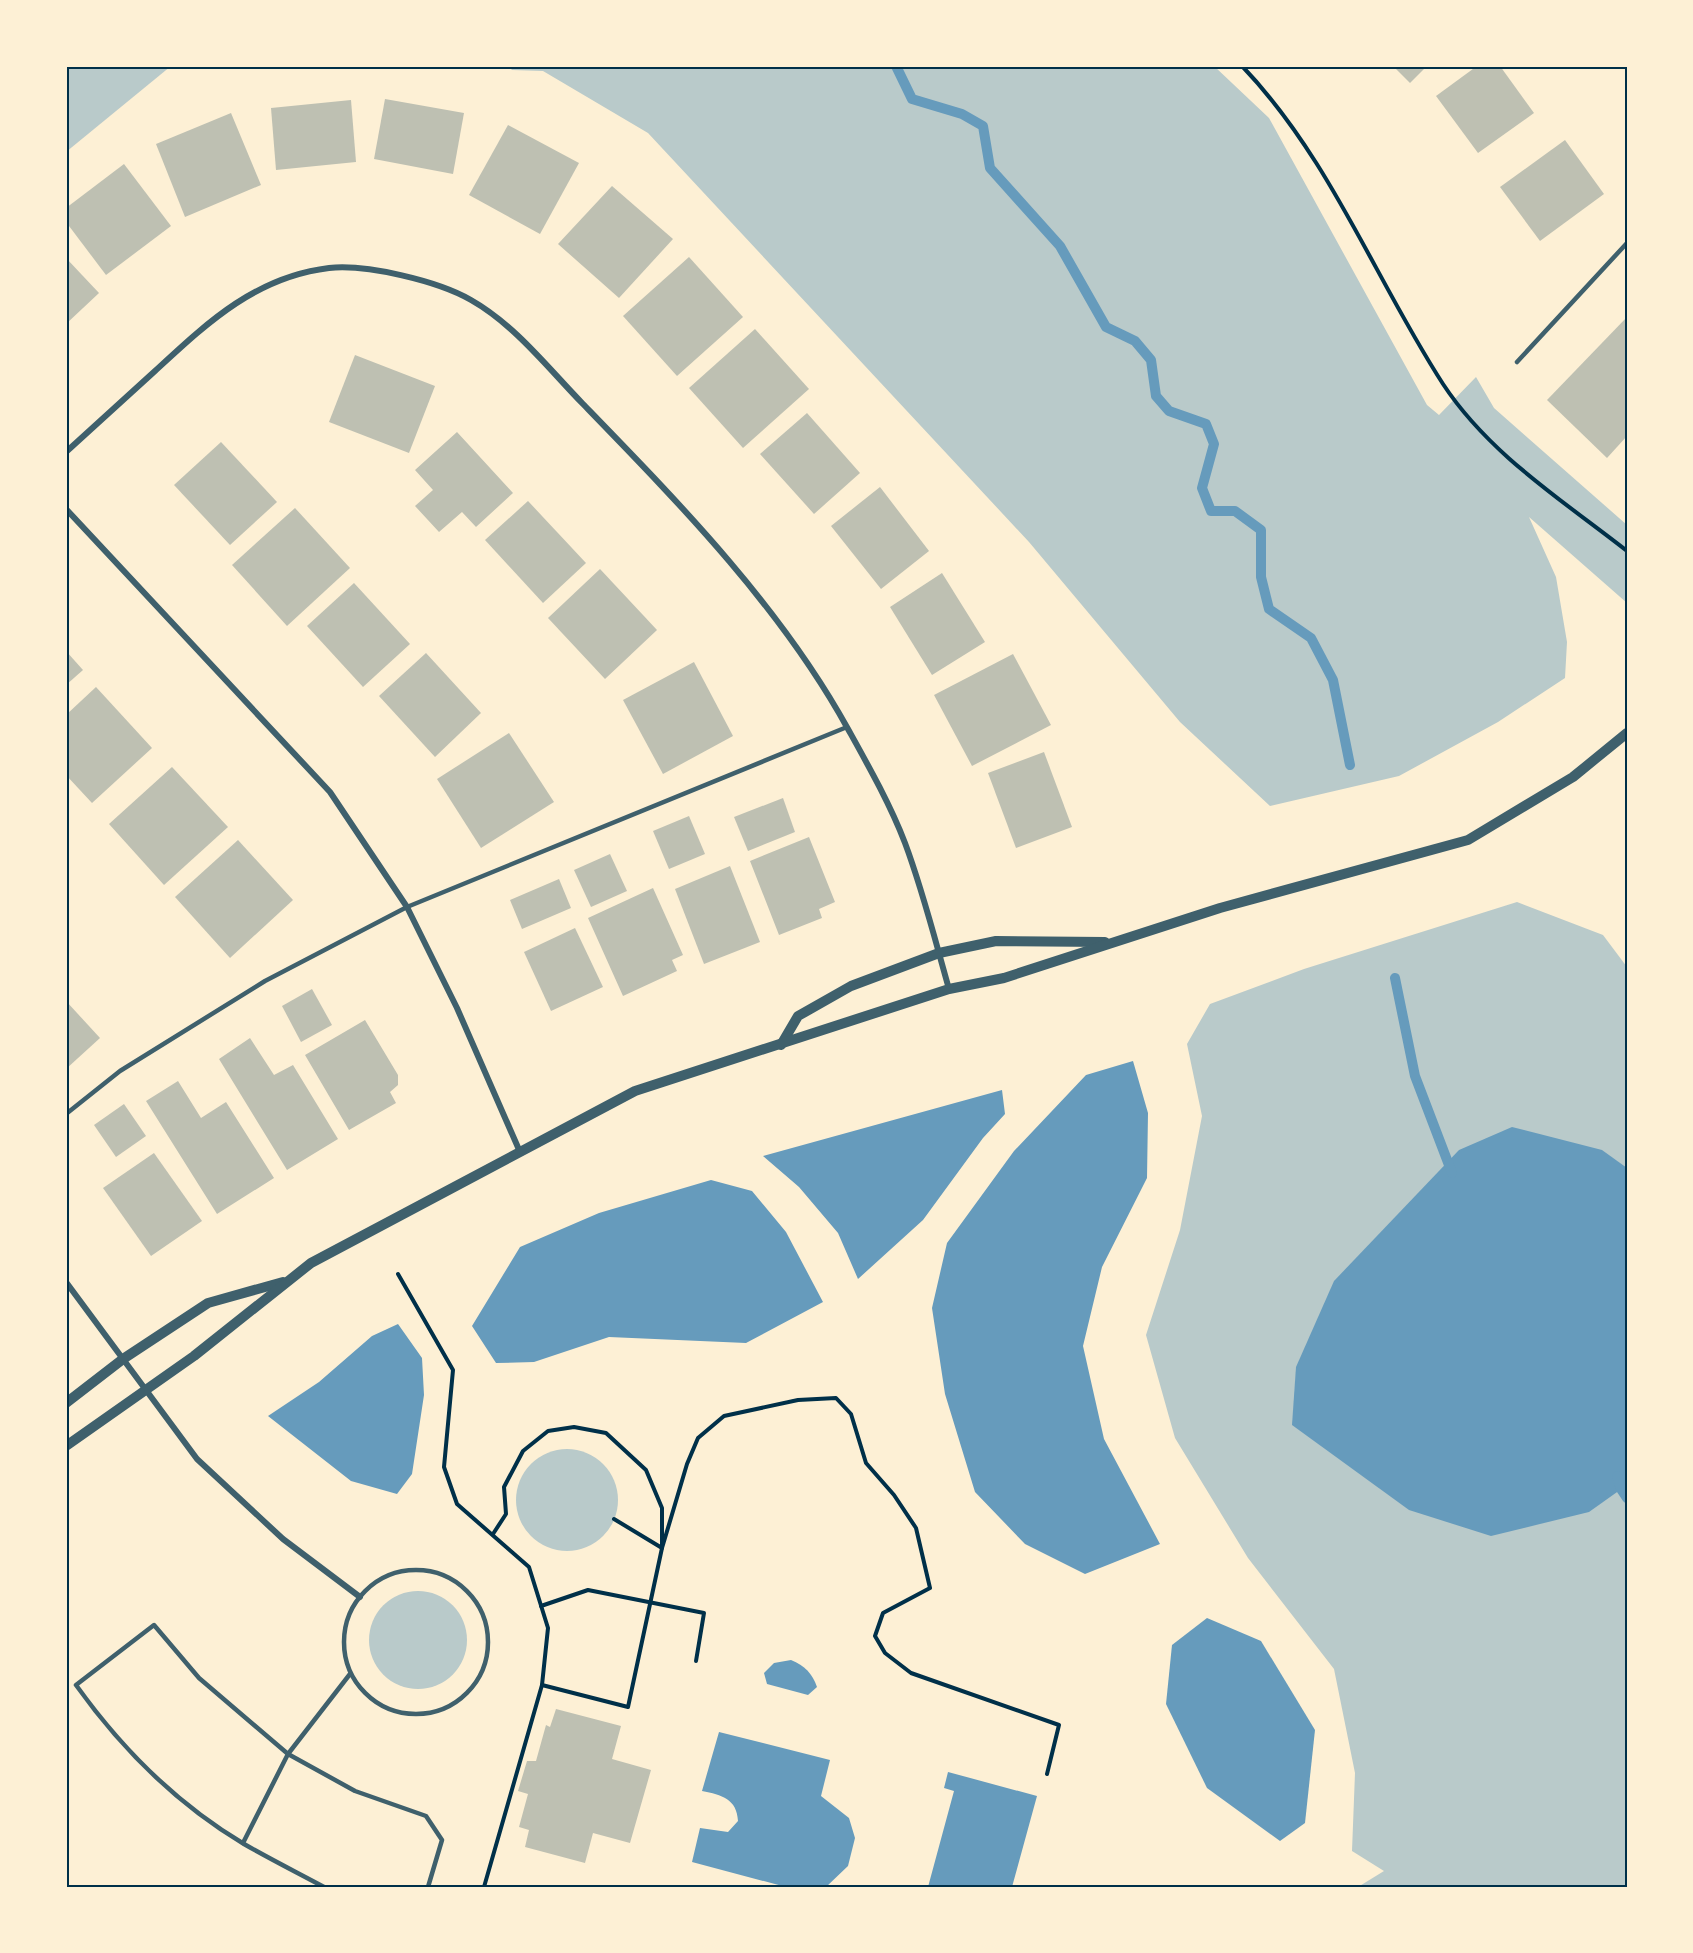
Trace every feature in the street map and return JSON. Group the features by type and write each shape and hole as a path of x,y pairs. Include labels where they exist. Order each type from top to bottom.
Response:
{"street":[{"path":"66,452 217,315 273,281 331,268 381,272 425,281 470,299 507,325 605,426 740,573 796,647 847,727 903,839 950,989"},
{"path":"66,509 330,792 407,907 457,1008 520,1152"},
{"path":"66,1446 194,1356 311,1263 635,1091 950,989 1004,978 1220,908 1468,840 1573,777 1627,733"},
{"path":"781,1045 798,1016 851,986 939,953 996,940 1114,942"},
{"path":"66,1403 123,1359 208,1303 289,1280"},
{"path":"66,1282 198,1459 283,1539 360,1597"}],"lane":[{"path":"1517,362 1627,243"},
{"path":"66,1114 120,1071 265,981 407,907 847,727"},
{"path":"427,1570 450,1578 470,1593 483,1614 489,1638 486,1663 475,1685 457,1703 434,1713 409,1715 385,1708 365,1694 350,1674 344,1654 344,1634 349,1615 360,1597 378,1581 402,1571 427,1570"},
{"path":"324,1887 243,1843 191,1806 142,1764 102,1721 76,1685 154,1626 199,1678 288,1754 356,1791 426,1816 442,1840 428,1887"},
{"path":"243,1843 288,1754 350,1674"}],"path":[{"path":"1242,66 1290,124 1344,209 1444,385 1498,451 1627,551"},
{"path":"398,1274 453,1370 444,1467 457,1504 529,1567 548,1628 542,1685 484,1887"},
{"path":"542,1685 628,1707 648,1603 662,1548 687,1464 698,1438 724,1416 798,1400 836,1398 851,1414 866,1463 894,1495 916,1528 930,1588 883,1613 875,1636 885,1653 911,1673 1059,1725 1047,1774"},
{"path":"493,1534 506,1514 504,1487 523,1451 548,1431 574,1427 606,1433 646,1470 662,1508 662,1548"},
{"path":"614,1519 662,1548"},
{"path":"541,1606 588,1590 704,1613 696,1661"}],"shaded area":[{"path":"66,66 171,66 66,152"},
{"path":"508,66 1214,66 1269,118 1427,405 1439,415 1476,377 1494,408 1627,525 1627,603 1529,517 1556,577 1567,642 1565,678 1498,722 1399,776 1270,806 1180,722 1029,542 648,133 543,71 512,70"},
{"path":"1517,902 1603,935 1627,967 1627,1887 1358,1887 1384,1871 1352,1851 1355,1773 1334,1669 1248,1558 1175,1438 1146,1335 1180,1230 1202,1116 1187,1044 1210,1004 1304,969"},
{"path":"567,1449 586,1453 603,1464 614,1481 618,1500 614,1519 603,1536 586,1547 567,1551 548,1547 531,1536 520,1519 516,1500 520,1481 531,1464 548,1453"},
{"path":"418,1591 437,1595 453,1605 463,1621 467,1640 463,1659 453,1675 437,1685 418,1689 399,1685 383,1675 373,1659 369,1640 373,1621 383,1605 399,1595"}],"water":[{"path":"1133,1061 1148,1113 1147,1178 1102,1267 1083,1346 1104,1439 1160,1544 1085,1574 1025,1544 975,1492 945,1394 932,1308 947,1243 1014,1151 1086,1075"},
{"path":"1002,1090 1005,1114 983,1138 923,1220 858,1279 838,1233 799,1187 763,1156"},
{"path":"1512,1127 1602,1150 1627,1168 1627,1485 1589,1512 1491,1536 1409,1510 1292,1425 1296,1367 1334,1281 1459,1150"},
{"path":"711,1180 752,1191 786,1232 823,1302 746,1343 609,1337 534,1362 496,1363 472,1326 520,1247 599,1213"},
{"path":"398,1324 422,1358 424,1395 412,1474 397,1494 351,1481 268,1416 319,1382 372,1336"},
{"path":"1207,1618 1261,1641 1315,1730 1305,1823 1280,1841 1207,1788 1166,1704 1172,1645"},
{"path":"791,1660 807,1670 815,1682 817,1687 808,1695 767,1684 764,1673 774,1663"},
{"path":"719,1732 830,1760 821,1796 849,1818 855,1838 848,1866 826,1887 786,1887 692,1862 700,1828 728,1832 738,1821 735,1808 727,1799 702,1791"},
{"path":"948,1772 1037,1796 1012,1887 928,1887 954,1791 944,1788"}],"building":[{"path":"1393,66 1427,66 1410,83"},
{"path":"1477,66 1500,66 1534,113 1478,153 1436,96"},
{"path":"385,99 464,113 453,174 374,159"},
{"path":"351,100 356,162 276,170 271,108"},
{"path":"231,113 261,185 185,217 156,144"},
{"path":"508,125 579,163 540,234 469,195"},
{"path":"1565,140 1604,194 1540,241 1500,187"},
{"path":"124,164 171,226 106,275 66,222 66,208"},
{"path":"612,186 673,239 619,298 558,244"},
{"path":"689,257 743,317 677,376 623,316"},
{"path":"66,258 99,293 66,324"},
{"path":"1627,317 1627,436 1607,458 1547,400"},
{"path":"755,329 809,389 743,448 689,388"},
{"path":"355,355 435,386 409,453 329,422"},
{"path":"807,413 860,473 814,514 760,454"},
{"path":"457,432 513,493 476,527 462,512 439,532 415,506 433,490 415,470"},
{"path":"221,442 277,502 230,545 174,485"},
{"path":"880,487 929,551 881,589 831,526"},
{"path":"528,501 586,563 543,603 485,540"},
{"path":"295,508 350,568 287,626 232,565"},
{"path":"600,569 657,630 605,679 548,618"},
{"path":"942,573 985,642 932,675 890,607"},
{"path":"354,583 410,644 363,687 307,626"},
{"path":"66,651 83,670 66,685"},
{"path":"426,653 481,713 435,757 379,696"},
{"path":"1013,654 1051,725 972,766 934,695"},
{"path":"694,662 733,736 663,774 623,700"},
{"path":"96,687 152,748 92,803 66,775 66,715"},
{"path":"509,733 554,802 481,848 437,779"},
{"path":"1044,752 1072,827 1016,848 988,773"},
{"path":"172,767 228,827 164,885 109,824"},
{"path":"783,798 795,832 748,851 734,817"},
{"path":"689,816 705,854 669,869 653,831"},
{"path":"809,837 835,902 819,909 822,918 779,935 750,861"},
{"path":"238,840 293,900 230,958 175,897"},
{"path":"610,854 627,891 591,907 574,870"},
{"path":"730,866 760,942 704,964 675,889"},
{"path":"559,879 571,908 522,929 510,900"},
{"path":"653,888 683,955 672,960 677,971 623,996 588,918"},
{"path":"575,928 603,987 551,1011 524,952"},
{"path":"312,989 332,1025 301,1042 282,1006"},
{"path":"66,1001 100,1038 66,1069"},
{"path":"365,1020 398,1075 398,1085 390,1092 396,1103 349,1130 305,1055"},
{"path":"250,1038 274,1075 293,1065 338,1139 287,1170 219,1059"},
{"path":"178,1081 201,1118 226,1102 274,1178 217,1214 146,1101"},
{"path":"124,1104 146,1136 116,1157 94,1125"},
{"path":"154,1153 202,1221 151,1256 103,1188"},
{"path":"556,1709 621,1726 612,1759 651,1770 630,1843 593,1833 585,1863 525,1847 529,1830 519,1827 528,1794 518,1791 527,1761 536,1761 546,1725 550,1727"}],"waterway":[{"path":"896,66 912,99 962,114 983,126 990,168 1060,246 1106,327 1135,341 1151,360 1156,396 1169,411 1206,424 1214,444 1202,488 1211,511 1235,511 1261,530 1261,577 1269,609 1311,638 1333,680 1350,765"},
{"path":"1395,978 1415,1076 1452,1173"},
{"path":"1617,1476 1627,1498"}]}
